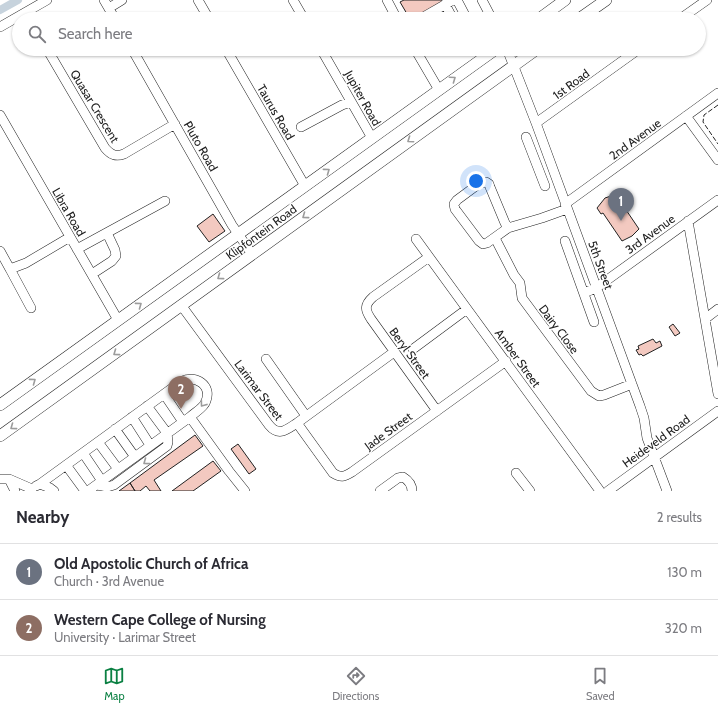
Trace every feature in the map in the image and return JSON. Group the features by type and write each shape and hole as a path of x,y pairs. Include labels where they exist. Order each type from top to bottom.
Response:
{"main road":[{"path":"549,12 565,0"},
{"path":"589,12 606,0"},
{"name":"Klipfontein Road","path":"0,403 486,56"},
{"name":"Klipfontein Road","path":"0,436 527,56"}],"street":[{"path":"32,12 47,0"},
{"path":"107,4 122,0"},
{"path":"198,0 205,12"},
{"path":"293,0 300,12"},
{"path":"387,0 393,12"},
{"path":"457,0 463,12"},
{"path":"482,0 488,12"},
{"path":"690,12 707,0"},
{"path":"432,12 449,2 452,12"},
{"path":"0,27 12,22"},
{"name":"Quasar Crescent","path":"51,56 110,154 124,154 175,124"},
{"name":"Pluto Road","path":"136,56 238,234 252,254"},
{"name":"Taurus Road","path":"230,56 305,186"},
{"name":"Jupiter Road","path":"325,56 372,138"},
{"path":"419,56 439,90"},
{"name":"5th Street","path":"509,56 536,123 640,406 644,418 647,438 667,491"},
{"name":"1st Road","path":"536,123 629,56"},
{"name":"2nd Avenue","path":"508,228 542,218 566,206 686,116 718,94"},
{"path":"301,127 351,102"},
{"name":"Libra Road","path":"0,115 118,320"},
{"path":"686,116 718,160"},
{"path":"526,137 544,186"},
{"path":"537,166 550,161"},
{"path":"486,182 489,184 508,228 495,238 483,244 479,241 455,209 454,204 480,183 486,182"},
{"name":"3rd Avenue","path":"584,293 596,288 718,200"},
{"path":"77,249 165,202"},
{"path":"688,221 718,394"},
{"path":"92,274 112,261 116,256 115,250 107,233"},
{"path":"10,270 26,263 70,237"},
{"name":"Dairy Close","path":"495,238 514,275 520,283 522,298 591,391 598,396 604,395 632,384"},
{"name":"Amber Street","path":"416,239 600,491"},
{"path":"565,241 594,322"},
{"path":"0,251 31,308"},
{"name":"Beryl Street","path":"429,257 373,297 366,305 366,309 394,352 437,410"},
{"name":"Larimar Street","path":"181,305 272,428 276,431 281,432 297,423 394,352"},
{"path":"413,349 467,309"},
{"path":"705,319 718,309"},
{"path":"266,359 306,416"},
{"name":"Jade Street","path":"297,423 333,473 342,477 352,472 506,361"},
{"path":"34,488 147,406 186,379 197,380 203,384 207,390 207,399 203,406 135,457 86,491 66,465"},
{"path":"164,394 187,419 245,491"},
{"path":"83,453 99,483 107,487 114,485 167,446 168,442 166,433 147,406"},
{"name":"Heideveld Road","path":"608,491 718,411"},
{"path":"132,418 150,445"},
{"path":"115,429 135,457"},
{"path":"98,442 118,469"},
{"path":"516,473 530,491"},
{"path":"380,491 398,478 403,477 412,487 412,491"},
{"path":"5,479 34,488 50,488 54,491"},
{"path":"5,479 15,491"}],"building":[{"path":"404,0 448,0 427,12 406,12 400,2"},
{"path":"617,194 639,229 632,236 622,241 603,213 601,214 597,208 605,198"},
{"path":"213,214 225,231 209,242 197,226"},
{"path":"673,324 680,333 675,336 669,327"},
{"path":"653,339 656,343 660,341 662,346 643,356 641,354 639,355 636,350 639,349 638,346"},
{"path":"195,435 203,446 154,480 161,491 150,491 146,486 140,491 135,491 130,483"},
{"path":"238,444 256,469 249,474 231,449"},
{"path":"213,461 221,471 193,491 172,491"},
{"path":"130,483 135,491 119,491"}],"waterway":[{"path":"0,10 18,0"}],"fence":[{"path":"718,105 704,115 703,122 718,144"}],"place":[{"name":"Old Apostolic Church of Africa","path":"621,221"},
{"name":"Western Cape College of Nursing","path":"181,409"}]}
